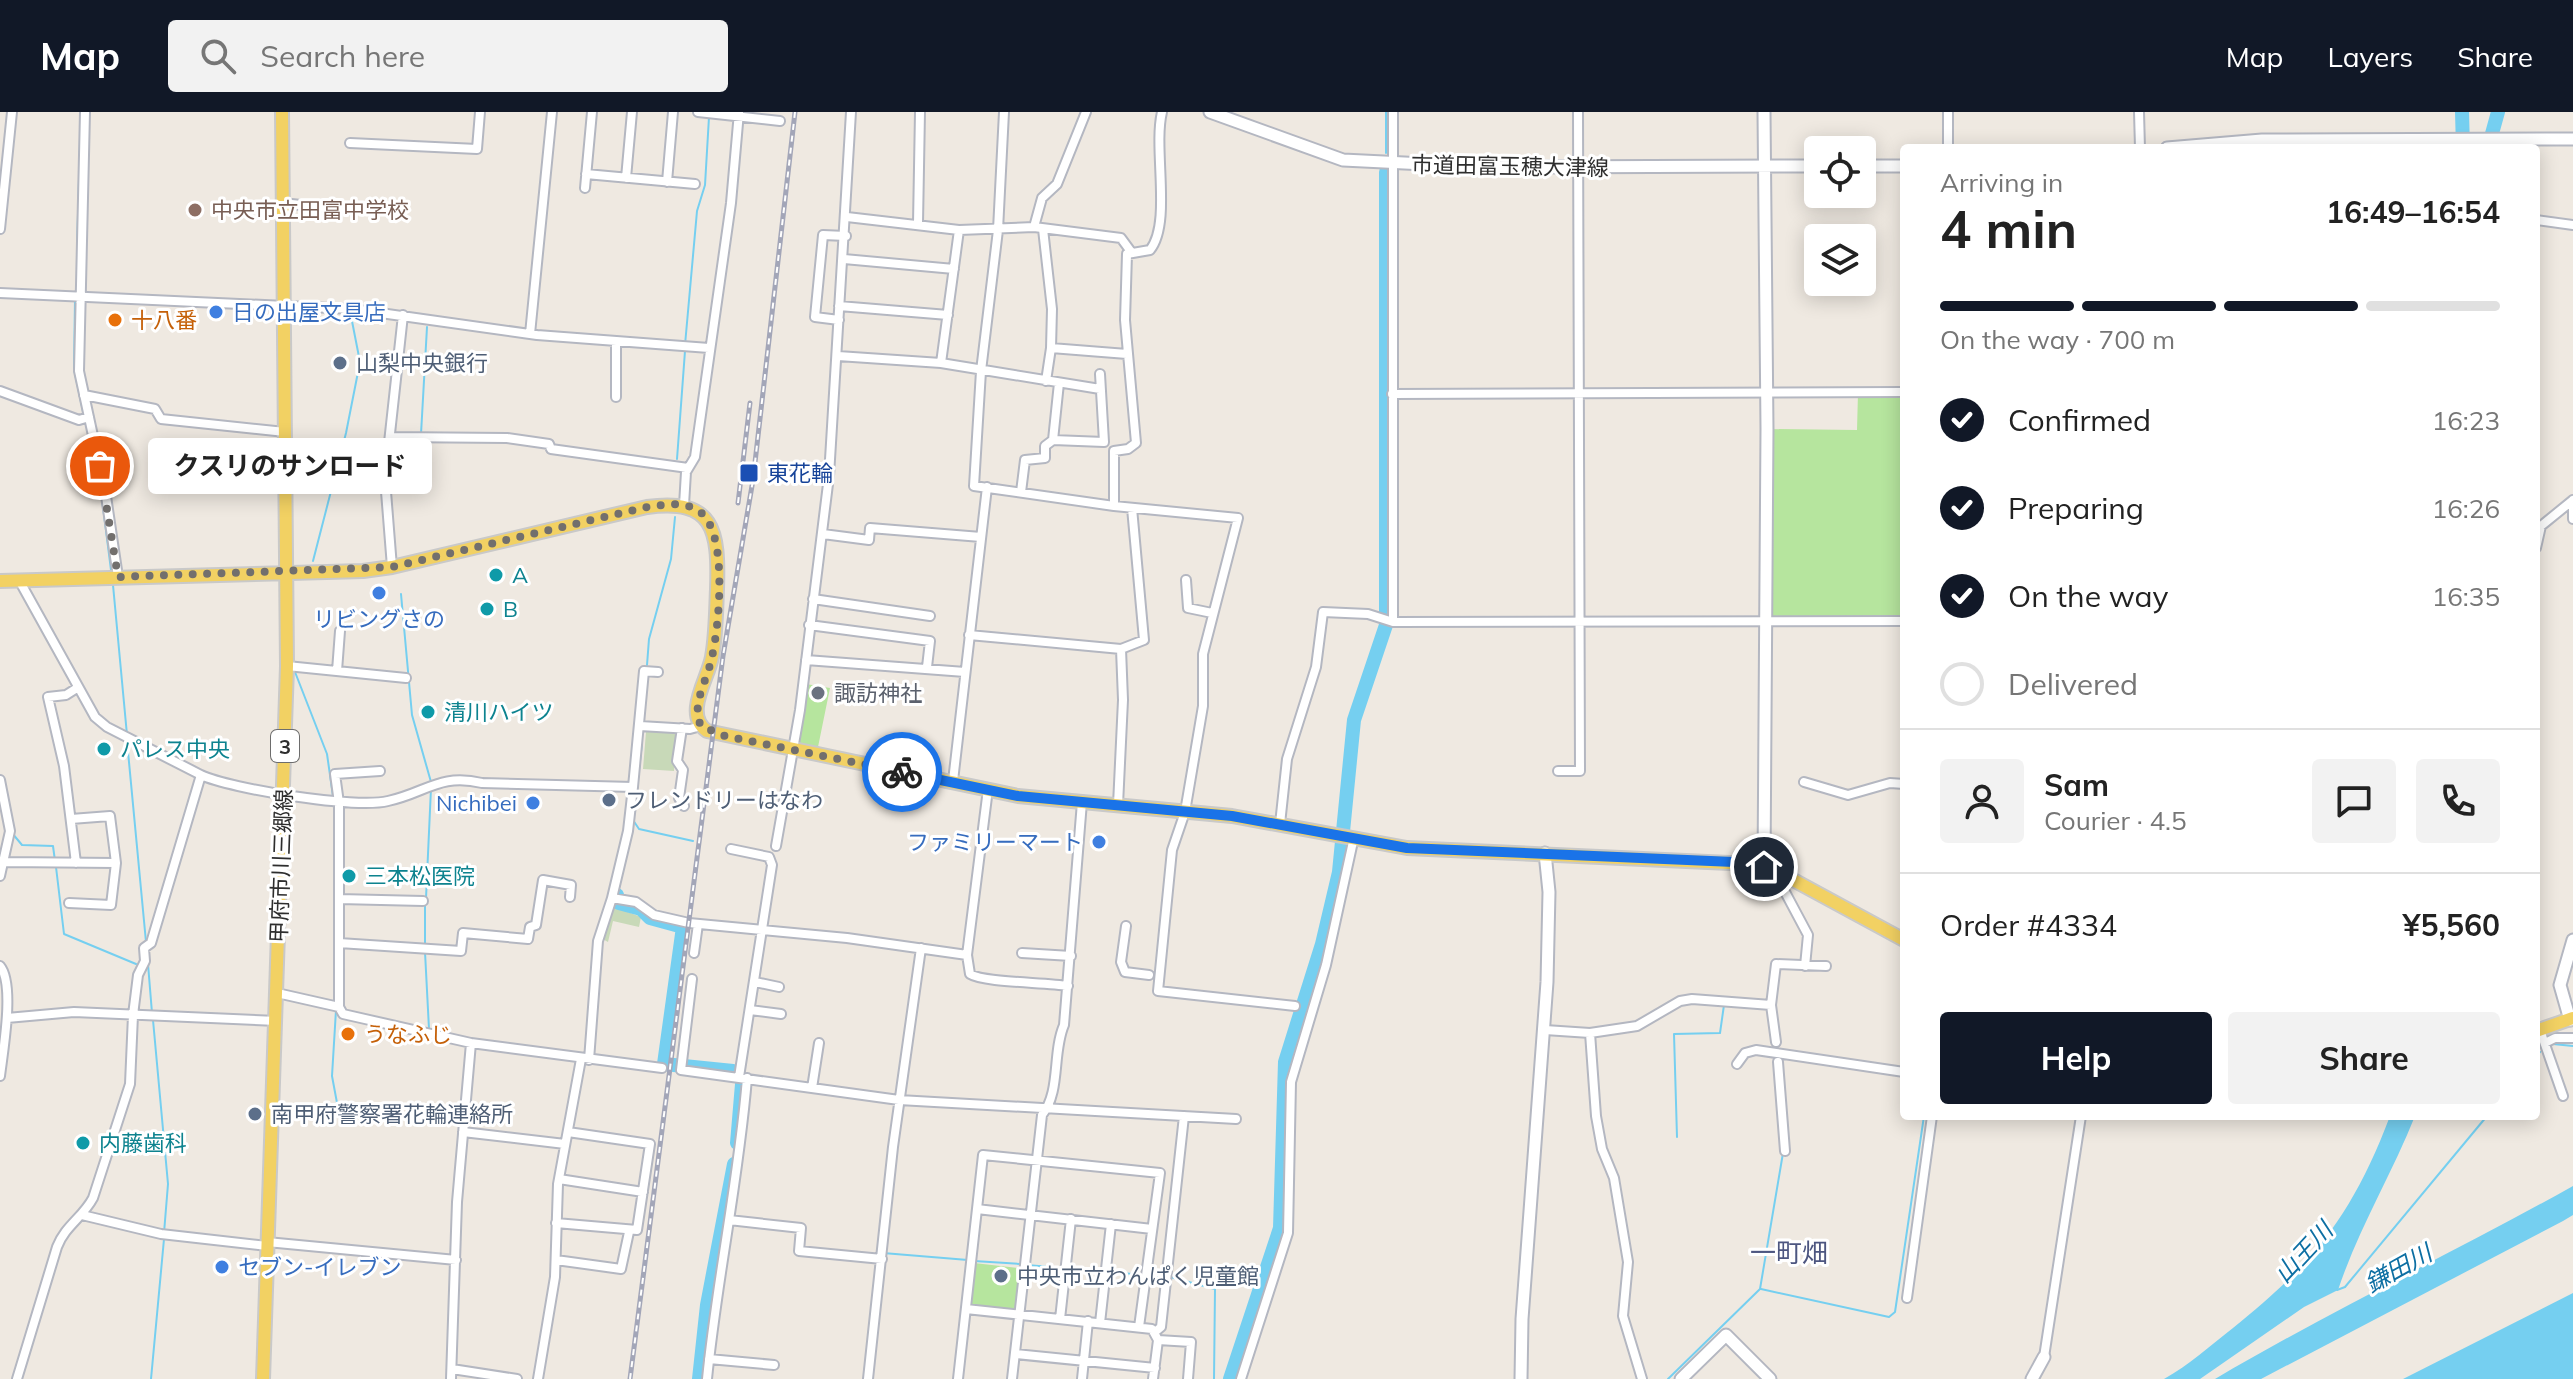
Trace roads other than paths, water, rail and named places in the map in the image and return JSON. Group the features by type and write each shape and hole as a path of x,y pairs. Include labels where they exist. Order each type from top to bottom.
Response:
{"main road":[{"name":"甲府市川三郷線","path":"263,1379 287,666 282,112"},
{"path":"0,581 392,567 647,507 684,505 700,512 710,523 718,554 712,657 697,703 701,726 725,736 988,789 1280,824 1434,851 1545,853 1764,867 1900,938"},
{"path":"2540,1029 2571,1019"}],"street":[{"path":"0,229 12,112"},
{"path":"85,112 77,296 79,354 86,418 106,496 118,577"},
{"path":"350,143 477,149 480,112"},
{"path":"530,334 552,112"},
{"path":"585,188 592,112"},
{"path":"626,178 632,112"},
{"path":"667,182 673,112"},
{"path":"698,112 780,121"},
{"path":"776,846 806,660 829,476 846,236 851,112"},
{"path":"918,223 920,112"},
{"path":"1004,112 998,230 981,371 974,486 1114,506 1238,518 1203,654 1203,706 1185,812 1172,850 1158,991 1295,1006"},
{"path":"1046,381 1052,309 1039,228 1042,198 1057,184 1086,112"},
{"path":"1114,506 1114,451 1128,449 1136,443 1127,354 1127,254 1150,250 1158,234 1158,130 1162,112"},
{"name":"市道田富玉穂大津線","path":"1210,112 1325,155 1393,163 1579,168 1804,166"},
{"path":"1389,620 1393,112"},
{"path":"1558,771 1580,771 1578,112"},
{"path":"1764,112 1767,393 1764,867 1780,878 1808,935 1805,966"},
{"path":"1948,112 1948,144"},
{"path":"2139,112 2140,144"},
{"path":"684,505 688,468 695,457 731,203 738,114"},
{"path":"2261,144 2573,139"},
{"path":"1876,166 1900,166"},
{"path":"586,174 695,184"},
{"path":"282,203 348,210"},
{"path":"847,217 959,230 1039,228 1121,238 1132,253"},
{"path":"2540,221 2573,225"},
{"path":"941,363 959,230"},
{"path":"839,320 815,317 823,235 846,236"},
{"path":"844,259 954,269"},
{"path":"0,293 283,305 403,315 530,334 709,348"},
{"path":"839,306 948,315"},
{"path":"392,567 385,479 403,315"},
{"path":"616,341 616,397"},
{"path":"1051,348 1127,354"},
{"path":"838,356 941,363 1100,389"},
{"path":"1021,492 1025,460 1045,458 1045,446 1053,440 1104,442 1100,374"},
{"path":"1053,440 1059,383"},
{"path":"0,391 86,418"},
{"path":"1392,394 1900,392"},
{"path":"84,395 155,409 161,419 285,432"},
{"path":"390,437 519,439 549,444 551,449 683,464 688,468"},
{"path":"778,475 829,476"},
{"path":"953,781 987,487"},
{"path":"2573,500 2573,519"},
{"path":"2540,530 2541,526 2573,500"},
{"path":"969,635 1121,649 1144,640 1132,508"},
{"path":"823,534 869,540 870,528 981,537"},
{"path":"19,580 95,717 201,775 339,803 385,802 431,784 462,778 497,784 633,787"},
{"path":"1186,580 1188,608 1212,613"},
{"path":"813,599 930,616"},
{"path":"1280,824 1287,759 1316,667 1323,612 1368,614 1389,620 1900,621"},
{"path":"809,625 930,641 927,667"},
{"path":"337,671 340,631"},
{"path":"1118,805 1123,700 1121,649"},
{"path":"806,660 965,672"},
{"path":"287,666 406,678"},
{"path":"537,1379 556,1260 559,1179 585,1060 598,941 617,898 640,726 651,672"},
{"path":"76,863 64,766 48,697 66,695 77,688"},
{"path":"640,726 701,726"},
{"path":"682,728 677,761 683,770 679,798 684,806"},
{"path":"337,1006 339,803 335,774 380,771"},
{"path":"17,1379 61,1236 82,1215 93,1198 130,1084 138,975 145,961 147,946 201,775"},
{"path":"0,780 10,833 0,876"},
{"path":"1804,782 1848,795 1890,783 1900,784"},
{"path":"988,789 967,955 970,974 977,979 1025,980 1068,986"},
{"path":"1012,1379 1042,1115 1052,1103 1056,1044 1064,1025 1082,802"},
{"path":"69,903 111,905 116,863 110,816 71,819"},
{"path":"1241,1379 1288,1233 1291,1082 1326,965 1347,836"},
{"path":"707,1379 716,1291 741,1158 743,1077 750,1010 772,865 769,857 731,849"},
{"path":"1521,1379 1522,1319 1545,1030 1549,942 1545,853"},
{"path":"4,862 116,863"},
{"path":"339,943 461,951 463,933 528,939 530,927 536,925 543,880 571,885 570,897"},
{"path":"617,898 663,918 698,924 967,955"},
{"path":"339,899 423,901"},
{"path":"694,953 698,924"},
{"path":"1126,926 1121,962 1125,972 1149,975"},
{"path":"2571,1019 2560,985 2573,940"},
{"path":"868,1379 899,1100 921,948"},
{"path":"1022,953 1071,956"},
{"path":"0,1076 7,1018 1,964"},
{"path":"1776,1042 1771,1005 1776,964 1826,966"},
{"path":"692,979 681,1065 899,1100 1236,1119"},
{"path":"755,982 779,987"},
{"path":"277,993 337,1006 346,1017 407,1026 471,1043 662,1068"},
{"path":"1545,1030 1590,1033 1637,1026 1680,1001 1692,999 1771,1005"},
{"path":"750,1010 781,1014"},
{"path":"7,1018 74,1012 277,1021"},
{"path":"1590,1033 1596,1116 1602,1149 1614,1178 1628,1262 1623,1316 1642,1379"},
{"path":"2540,1034 2563,1096"},
{"path":"2545,1043 2555,1038 2573,1038"},
{"path":"471,1043 463,1132 452,1374 517,1379"},
{"path":"812,1088 819,1043"},
{"path":"1737,1064 1745,1053 1756,1050 1900,1071"},
{"path":"1778,1062 1785,1151"},
{"path":"1153,1379 1184,1116"},
{"path":"1907,1298 1931,1120"},
{"path":"2032,1379 2044,1357 2080,1120"},
{"path":"463,1132 565,1144"},
{"path":"556,1223 629,1232 637,1230 650,1144 568,1132"},
{"path":"958,1379 983,1155 1160,1173 1139,1327"},
{"path":"559,1179 643,1192"},
{"path":"977,1209 1152,1229"},
{"path":"82,1215 164,1234 456,1260"},
{"path":"1060,1319 1071,1219"},
{"path":"729,1220 801,1228 799,1251 882,1256"},
{"path":"1100,1323 1111,1224"},
{"path":"556,1260 621,1269 629,1232"},
{"path":"966,1309 1139,1327 1157,1336 1191,1342 1188,1379"},
{"path":"1082,1379 1088,1321"},
{"path":"1681,1379 1726,1335 1770,1379"},
{"path":"1015,1354 1155,1368"},
{"path":"709,1359 774,1365"}],"water":[{"path":"2388,1120 2413,1120 2338,1290 2304,1307 2200,1379 2164,1379 2199,1355 2261,1304 2309,1258 2345,1209 2376,1151"},
{"path":"2573,1186 2573,1215 2563,1221 2261,1379 2215,1379 2304,1329"},
{"path":"2573,1293 2573,1379 2403,1379"}],"waterway":[{"path":"1386,112 1386,153"},
{"name":"山王川","path":"2462,112 2463,144"},
{"path":"2489,144 2498,112"},
{"path":"685,345 697,211 705,185 709,117"},
{"path":"77,249 80,145"},
{"path":"1230,1379 1280,1228 1285,1062 1322,944 1339,872 1354,720 1386,625 1386,172"},
{"path":"75,300 74,369 84,416"},
{"path":"313,561 346,433 360,362 351,316"},
{"path":"421,434 427,327"},
{"path":"677,459 685,351"},
{"path":"86,423 102,499 111,570"},
{"path":"647,665 649,639 671,559 675,517"},
{"path":"113,585 127,735"},
{"path":"401,594 412,715 431,782"},
{"path":"295,672 327,754 333,796"},
{"path":"127,741 146,942"},
{"path":"636,797 642,743"},
{"path":"426,898 431,788"},
{"path":"633,820 639,829 693,841"},
{"path":"12,833 22,845 53,846 55,861"},
{"path":"56,867 64,934 136,964"},
{"path":"617,895 619,903 641,909 650,918 683,927 664,1064 733,1071"},
{"path":"425,904 425,946"},
{"path":"425,952 429,1029"},
{"path":"148,964 152,1013"},
{"path":"1677,1137 1674,1034 1720,1033 1724,1005"},
{"path":"336,1010 332,1076 340,1119"},
{"path":"153,1020 168,1184 164,1233"},
{"path":"2553,1044 2573,1046"},
{"path":"737,1143 742,1084"},
{"path":"1761,1289 1889,1317 1895,1312 1923,1120"},
{"name":"鎌田川","path":"2337,1290 2345,1287 2484,1120"},
{"path":"1668,1379 1760,1289 1783,1153"},
{"path":"699,1379 707,1305 734,1164"},
{"path":"151,1379 164,1239"},
{"path":"883,1253 968,1260"},
{"path":"974,1261 1020,1264"},
{"path":"1026,1265 1064,1268"},
{"path":"1070,1269 1104,1271"},
{"path":"1110,1272 1144,1275"},
{"path":"1150,1275 1163,1276"},
{"path":"1170,1277 1215,1289 1214,1379"}],"railway":[{"path":"630,1379 723,656 753,480 795,112"},
{"path":"738,503 750,403"}],"place":[{"name":"中央市立田富中学校","path":"195,210"},
{"name":"日の出屋文具店","path":"216,312"},
{"name":"十八番","path":"115,320"},
{"name":"山梨中央銀行","path":"340,363"},
{"name":"クスリのサンロード","path":"100,466"},
{"name":"東花輪","path":"749,473"},
{"name":"A","path":"496,575"},
{"name":"リビングさの","path":"379,593"},
{"name":"B","path":"487,609"},
{"name":"諏訪神社","path":"818,693"},
{"name":"清川ハイツ","path":"428,712"},
{"name":"パレス中央","path":"104,749"},
{"name":"フレンドリーはなわ","path":"609,800"},
{"name":"Nichibei","path":"533,803"},
{"name":"ファミリーマート","path":"1099,842"},
{"name":"三本松医院","path":"349,876"},
{"name":"うなふじ","path":"348,1034"},
{"name":"南甲府警察署花輪連絡所","path":"255,1114"},
{"name":"内藤歯科","path":"83,1143"},
{"name":"セブン-イレブン","path":"222,1267"},
{"name":"中央市立わんぱく児童館","path":"1001,1276"}],"district":[{"name":"一町畑","path":"1789,1252"}]}
